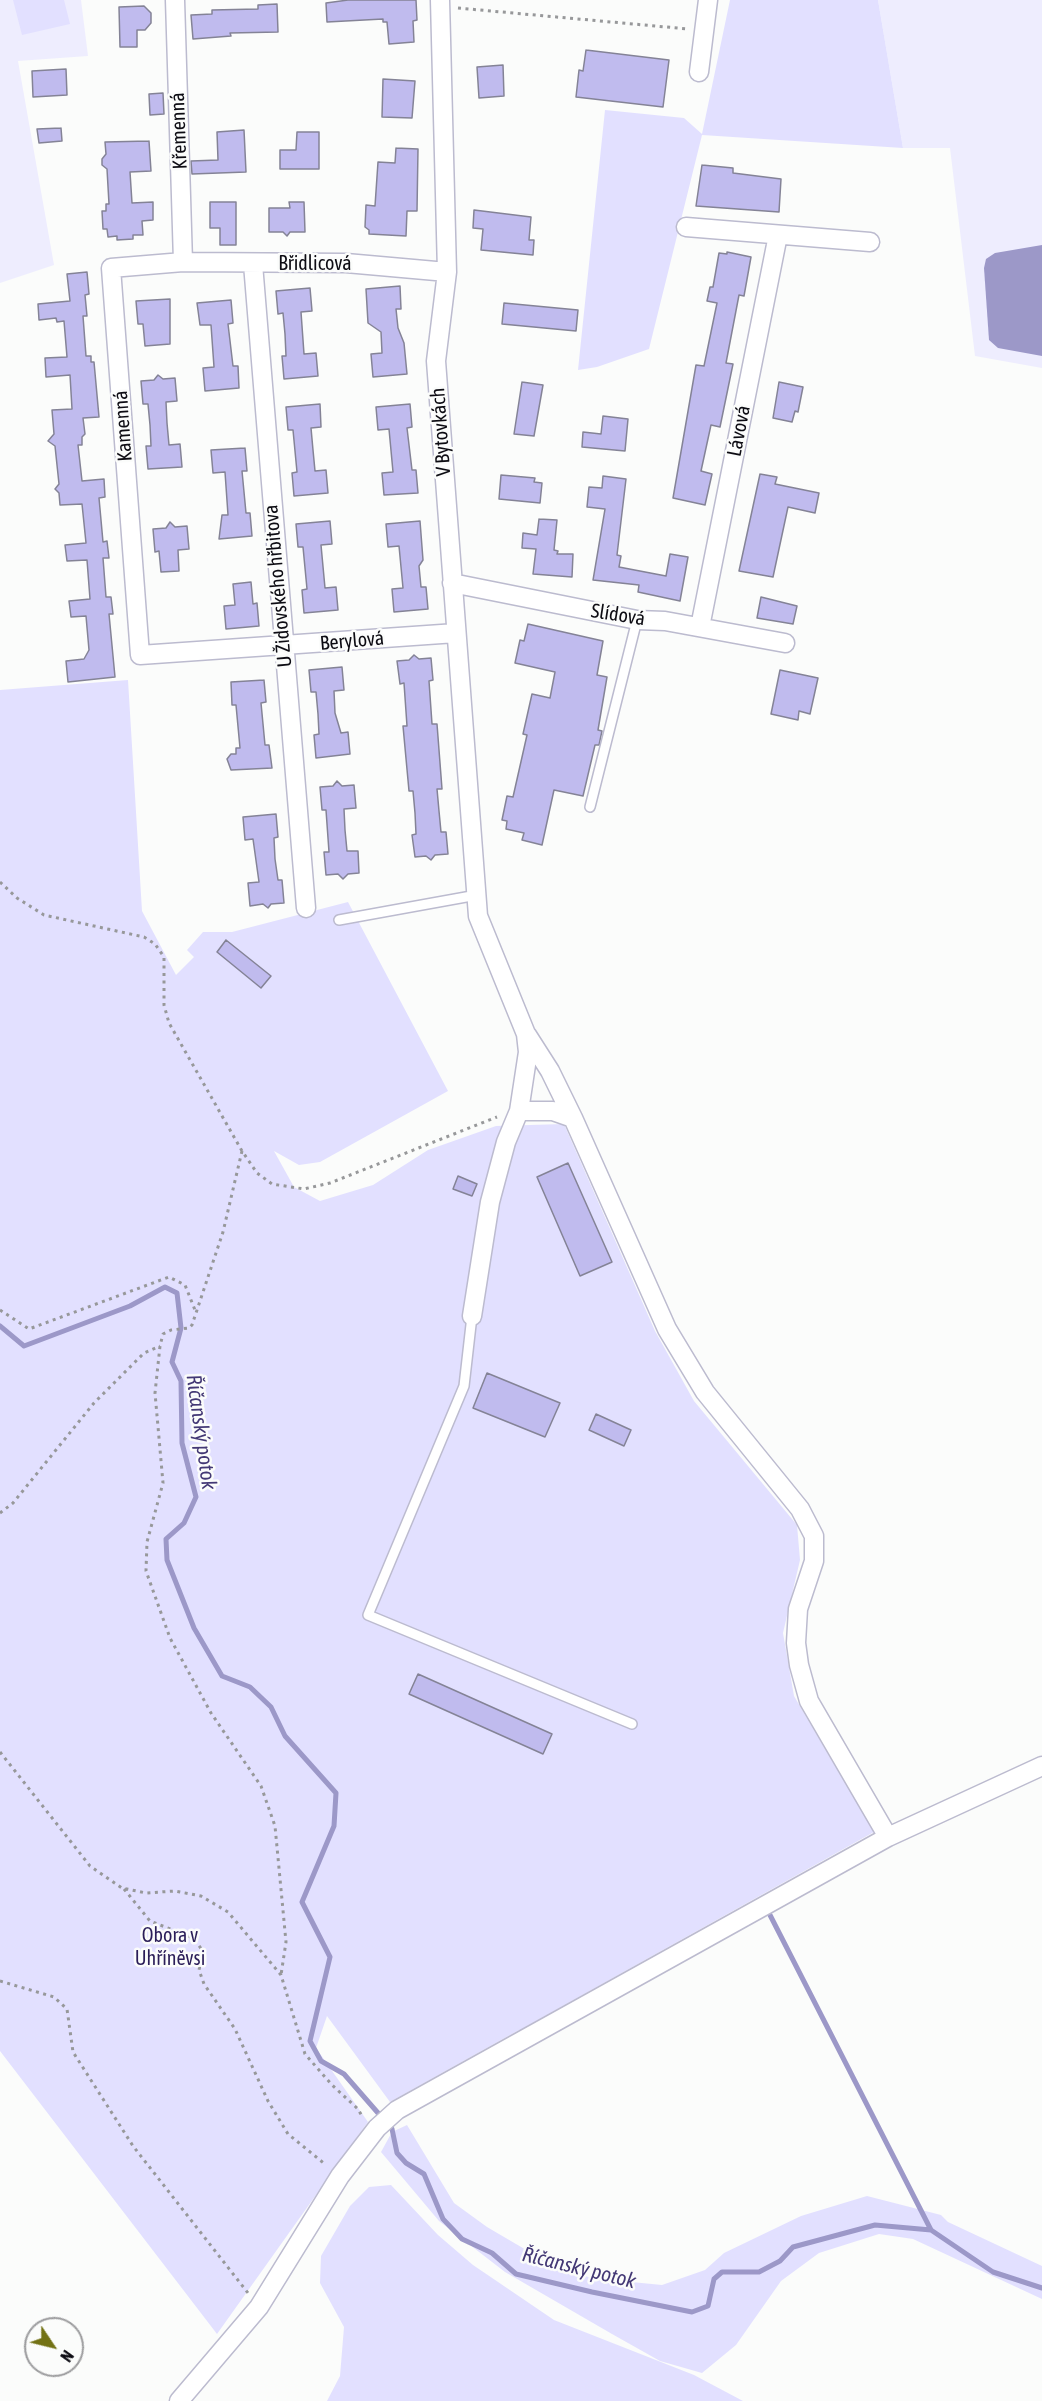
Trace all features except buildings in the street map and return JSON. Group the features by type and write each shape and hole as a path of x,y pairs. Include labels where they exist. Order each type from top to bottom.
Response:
{"street":[{"name":"Křemenná","path":"176,0 183,262"},
{"path":"699,72 708,0"},
{"name":"V Bytovkách","path":"440,3 447,272 436,361 477,895 480,924 526,1034"},
{"path":"686,227 870,242"},
{"name":"Lávová","path":"700,627 778,235"},
{"name":"Břidlicová","path":"183,262 346,263 447,272"},
{"name":"Kamenná","path":"140,655 111,268 183,262"},
{"name":"U Židovského hřbitova","path":"253,264 306,908"},
{"name":"Slídová","path":"452,583 637,620 665,621 784,643"},
{"name":"Berylová","path":"140,655 283,647 456,633"},
{"path":"472,1316 490,1202 519,1111 528,1052 526,1034"},
{"path":"526,1034 550,1071 573,1118 666,1329 705,1392 800,1509 814,1536 814,1561 798,1609 796,1642 799,1665 809,1701 888,1837"},
{"path":"519,1111 553,1111 573,1118"},
{"path":"179,2401 259,2307 370,2124 888,1837 1042,1766"}],"lane":[{"path":"590,807 637,620"},
{"path":"339,920 477,895"},
{"path":"472,1316 464,1386 368,1615 632,1724"}],"path":[{"path":"440,3 704,31"},
{"path":"0,882 17,898 44,915 144,937 155,944 164,957 164,1005 169,1023 242,1151 257,1173 272,1184 304,1189 330,1183 490,1119 519,1111"},
{"path":"242,1151 223,1232 196,1312 189,1328 171,1330 163,1334 160,1346 155,1393 163,1483 147,1542 146,1571 170,1638 211,1713 261,1786 272,1816 275,1826 286,1942 281,1974"},
{"path":"0,1310 28,1329 169,1277 185,1285 196,1312"},
{"path":"0,1513 13,1503 94,1403 144,1353 160,1346"},
{"path":"0,1752 90,1866 123,1888 150,1922 193,1938 203,1951 199,1970 204,1984 235,2029 268,2101 288,2133 340,2176"},
{"path":"123,1888 146,1893 175,1891 201,1896 228,1912 281,1974 305,2054 370,2124"},
{"path":"0,1980 54,1997 67,2009 73,2052 133,2146 259,2307"}],"shaded area":[{"path":"0,0 81,0 88,56 18,61 54,265 0,283"},
{"path":"878,0 1042,0 1042,368 975,356 950,148 903,148"},
{"path":"1042,245 1042,356 998,348 989,340 984,268 986,259 995,253"}],"green space":[{"path":"13,0 64,0 70,24 22,35"},
{"path":"730,0 878,0 903,148 702,135 649,349 597,367 578,370 605,110 684,118 702,134"},
{"name":"Obora v Uhříněvsi","path":"128,680 142,911 176,975 194,957 187,950 203,932 232,932 348,902 448,1091 320,1162 299,1165 274,1151 294,1187 320,1201 373,1185 428,1150 496,1126 564,1124 655,1331 694,1401 797,1525 800,1560 783,1633 794,1696 874,1832 527,2026 527,2030 519,2030 390,2102 327,2016 316,2048 368,2122 217,2334 0,2051 0,690"},
{"path":"407,2125 454,2203 487,2227 545,2261 591,2278 662,2285 705,2270 724,2253 801,2216 867,2196 941,2215 948,2222 1042,2266 1042,2299 913,2239 879,2234 819,2253 781,2281 736,2345 702,2373 660,2361 612,2334 505,2272 439,2221 381,2152 392,2132"},
{"path":"391,2185 438,2235 473,2265 554,2320 694,2375 743,2401 327,2401 340,2376 344,2327 320,2283 321,2256 350,2206 369,2187"}],"waterway":[{"name":"Říčanský potok","path":"0,1326 24,1346 130,1306 165,1287 177,1293 181,1328 172,1362 181,1381 182,1443 196,1497 184,1523 166,1539 167,1560 194,1628 222,1676 250,1687 271,1707 285,1736 336,1793 334,1826 302,1902 330,1957 310,2041 321,2061 344,2074 392,2129 397,2153 406,2163 424,2174 443,2219 462,2239 492,2253 516,2274 692,2312 708,2306 714,2279 722,2272 759,2272 780,2261 793,2247 875,2225 931,2230 993,2272 1042,2288"},
{"path":"770,1915 931,2230"}]}
